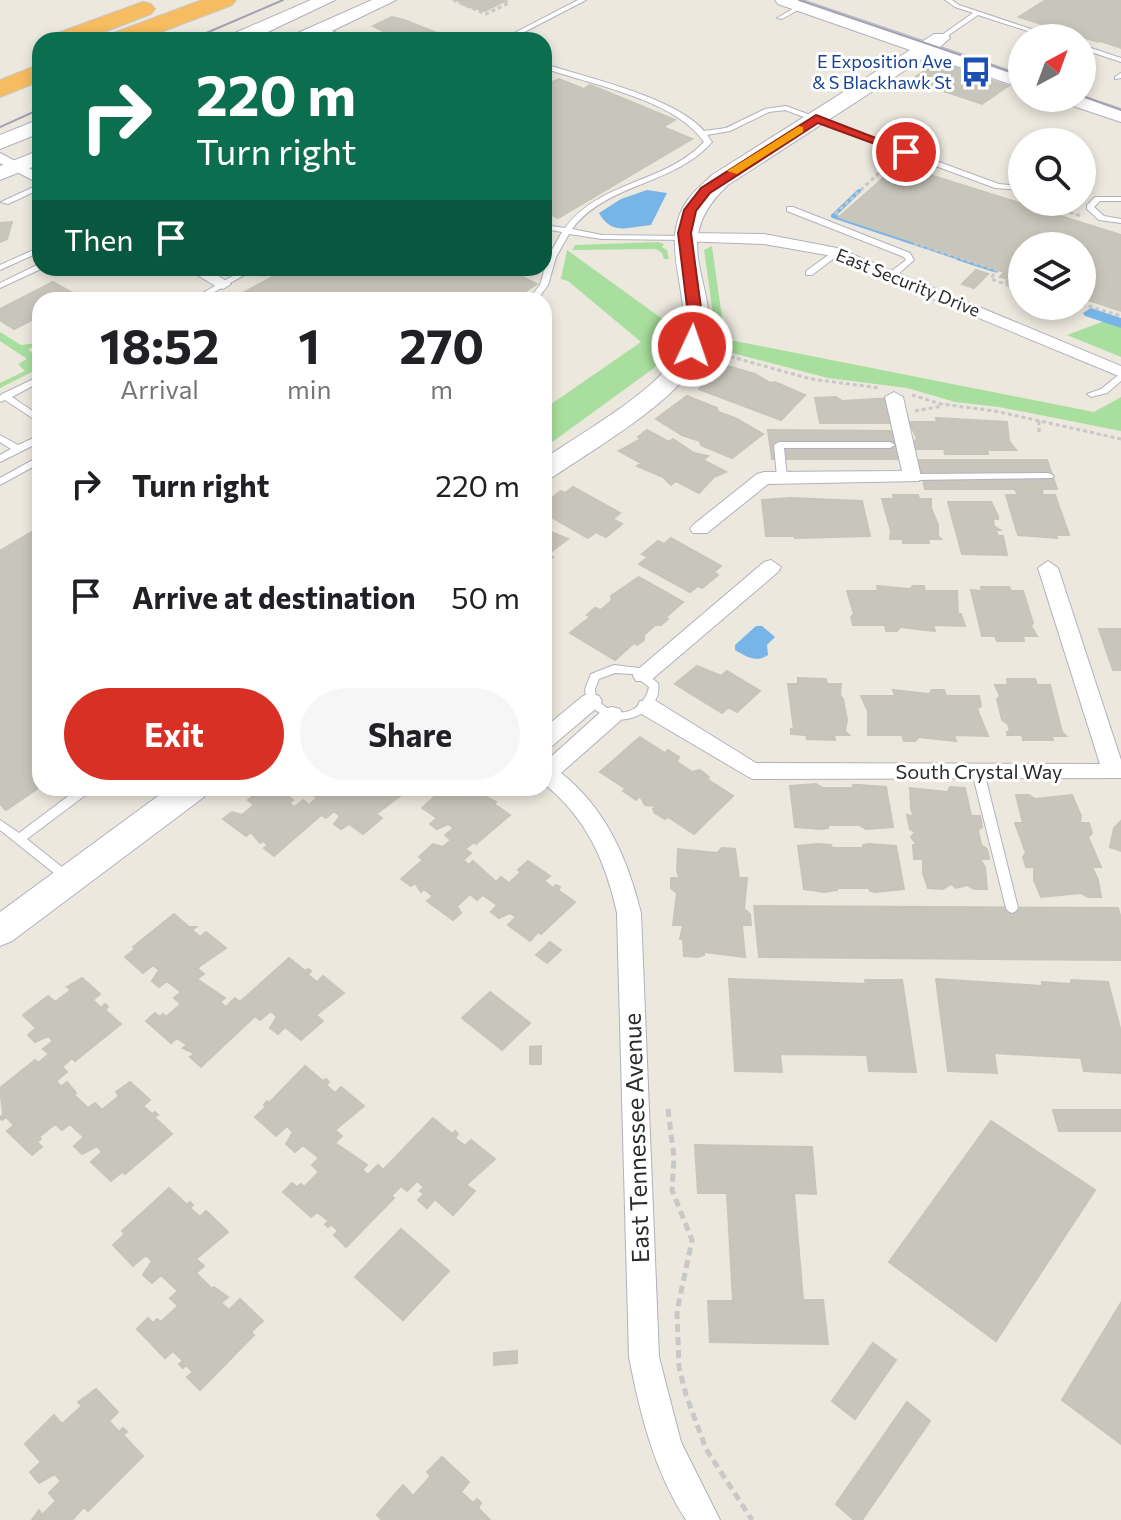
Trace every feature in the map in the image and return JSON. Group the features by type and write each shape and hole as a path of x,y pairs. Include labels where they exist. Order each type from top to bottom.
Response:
{"highway":[{"path":"82,32 167,0"},
{"path":"138,32 224,0"},
{"path":"0,63 32,61"},
{"path":"0,86 32,64"}],"street":[{"path":"253,32 326,0"},
{"path":"316,32 387,0"},
{"path":"829,0 1008,76"},
{"path":"789,8 1008,62"},
{"path":"552,465 657,389 685,361 694,339 696,323 685,238 688,215 705,191 934,43"},
{"path":"1096,90 1121,98"},
{"path":"1096,108 1121,116"},
{"path":"0,143 32,129"},
{"path":"6,166 32,158"},
{"path":"6,166 32,177"},
{"name":"East Security Drive","path":"685,238 780,240 837,253 1121,374"},
{"path":"208,276 223,284"},
{"path":"700,529 764,478 912,477 896,403"},
{"path":"643,676 771,567"},
{"name":"South Crystal Way","path":"648,707 752,771 1114,772 1048,568"},
{"path":"552,733 591,701"},
{"path":"552,767 612,715"},
{"name":"East Tennessee Avenue","path":"552,778 579,804 599,830 623,880 629,913 644,1357 655,1410 673,1463 704,1520"},
{"path":"0,931 182,796"}],"lane":[{"path":"520,32 583,0"},
{"path":"948,0 1011,24"},
{"path":"934,43 977,13"},
{"path":"323,29 330,32"},
{"path":"1096,52 1121,60"},
{"path":"552,68 587,77 665,108 703,133 708,142 652,178 594,203 581,214 552,259"},
{"path":"703,133 728,130 773,108 786,108 998,186 1008,187"},
{"path":"5,202 32,190"},
{"path":"1096,200 1121,199"},
{"path":"790,209 907,255 910,260 908,264 892,275"},
{"path":"1096,215 1121,221"},
{"path":"552,229 616,237 685,238"},
{"path":"0,268 32,253"},
{"path":"809,273 837,253"},
{"path":"0,286 32,271"},
{"path":"0,275 10,281"},
{"path":"208,292 238,276"},
{"path":"1091,394 1104,391 1121,374"},
{"path":"2,398 32,383"},
{"path":"2,398 32,415"},
{"path":"0,438 18,449"},
{"path":"0,459 32,442"},
{"path":"782,477 779,445 890,445"},
{"path":"0,482 32,464"},
{"path":"912,477 1049,476"},
{"path":"626,669 643,676 654,686 655,696 648,707 628,714 612,715 591,701 590,689 595,677 605,671 626,669"},
{"path":"978,772 1012,908"},
{"path":"19,839 76,796"},
{"path":"0,824 70,879"}],"path":[{"path":"453,0 492,16"},
{"path":"486,14 509,3 504,1"},
{"path":"847,221 833,216 896,158"},
{"path":"907,240 996,270 991,279 1008,285"},
{"path":"1096,308 1121,316"},
{"path":"919,397 928,405 928,411"},
{"path":"896,403 928,411 945,405"},
{"path":"1039,421 1039,433"},
{"path":"668,1109 674,1162 672,1192 692,1241 677,1306 681,1373 689,1405 708,1451 728,1488 752,1520"}],"green space":[{"path":"664,244 662,247 667,250 669,259 664,259 656,249 572,250 575,245"},
{"path":"712,246 725,339 1094,412 1121,397 1121,431 999,407 955,402 907,388 828,378 709,347 715,328 704,250"},
{"path":"567,250 675,328 670,344 654,368 552,442 552,403 641,342 568,281 561,279"},
{"path":"1107,320 1121,325 1121,357 1067,335"},
{"path":"0,332 21,345 32,344 28,350 32,353 32,372 0,388 0,383 25,371 18,364 27,359 0,341"}],"water":[{"path":"647,190 667,193 651,225 615,227 609,225 599,213 621,199"},
{"path":"756,626 762,626 775,637 767,645 768,655 755,659 735,650 735,645"}],"building":[{"path":"457,0 507,0 485,11"},
{"path":"1046,0 1121,0 1121,26 1115,31 1036,6"},
{"path":"1036,6 1093,24 1041,24 1019,17"},
{"path":"392,17 434,32 385,32 373,26"},
{"path":"1096,25 1115,31 1098,42"},
{"path":"1121,26 1121,48 1100,41 1115,31"},
{"path":"938,62 1008,86 982,104 911,80"},
{"path":"559,79 584,89 590,85 675,120 663,127 692,139 558,218 552,215 552,82"},
{"path":"898,165 1008,200 1008,216 1060,216 1121,235 1121,311 1096,303 1096,232 1008,232 1008,279 1000,277 1004,272 839,217"},
{"path":"12,222 7,239 0,242 0,223"},
{"path":"976,270 988,274 974,288 962,284"},
{"path":"274,276 521,276 537,284 524,292 245,292"},
{"path":"53,282 71,292 33,292"},
{"path":"32,293 32,320 14,329 0,320 0,309"},
{"path":"724,365 805,395 781,420 699,389"},
{"path":"687,396 717,408 718,412 763,434 732,458 701,445 700,441 682,435 656,419"},
{"path":"836,397 842,401 890,398 896,423 820,423 815,398"},
{"path":"936,418 1007,422 1009,441 1016,450 987,450 988,454 945,454 944,449 915,449 917,438 909,422 937,422"},
{"path":"647,430 669,442 673,439 694,453 708,456 703,460 726,472 714,477 699,493 676,481 671,485 663,477 637,466 641,463 619,451 641,439 638,437"},
{"path":"768,430 894,431 901,459 772,459"},
{"path":"918,460 1047,460 1057,489 925,489"},
{"path":"573,487 620,513 613,519 622,524 606,537 596,532 588,538 552,518 552,498 561,491 565,493"},
{"path":"1042,490 1043,495 1055,495 1069,535 1056,535 1057,538 1018,535 1006,495 1018,495 1016,491"},
{"path":"893,495 918,495 919,499 931,499 941,539 928,539 929,543 903,543 903,539 890,539 891,531 882,499 894,499"},
{"path":"762,500 862,501 870,536 766,536"},
{"path":"948,502 991,502 998,516 998,519 993,519 994,526 1000,530 996,530 998,536 1003,536 1007,555 962,554"},
{"path":"32,532 32,560 0,579 0,551"},
{"path":"552,532 568,539 552,551"},
{"path":"671,538 721,566 714,572 718,575 702,588 698,586 690,592 639,564 648,557 642,554 658,541 664,544"},
{"path":"32,560 32,792 6,810 0,804 0,579"},
{"path":"639,577 683,602 661,625 655,625 644,635 644,640 637,645 634,643 615,660 570,633 590,617 587,615 595,608 601,610 612,600 611,596"},
{"path":"877,586 910,589 924,586 925,591 957,591 958,614 961,614 965,626 933,625 935,631 900,627 897,631 886,631 885,625 853,625 851,617 854,614 847,591 878,591"},
{"path":"981,587 1009,587 1011,591 1023,591 1033,623 1031,626 1037,636 1023,636 1024,641 997,641 995,636 982,636 971,590 982,591"},
{"path":"1099,629 1121,629 1121,670 1113,670"},
{"path":"697,666 721,676 727,671 760,691 737,712 728,707 722,713 675,684"},
{"path":"798,678 826,679 827,684 841,684 840,695 847,720 845,731 849,735 834,735 835,740 807,739 806,735 791,734 791,729 794,730 788,684 798,684"},
{"path":"1007,679 1035,679 1037,685 1050,685 1062,732 1066,736 1051,736 1053,740 1023,740 1022,735 1007,735 1010,732 1008,724 1002,720 997,699 1000,696 995,685 1008,685"},
{"path":"893,690 929,694 932,690 944,690 946,696 979,696 981,706 977,709 988,736 954,735 956,741 919,737 915,741 904,741 902,735 868,735 868,711 861,696 895,696"},
{"path":"640,737 665,753 668,750 679,757 677,762 692,772 700,770 709,777 707,779 733,796 694,834 668,817 665,819 655,813 653,809 656,806 645,805 640,796 636,800 623,791 626,789 600,772"},
{"path":"816,784 823,788 853,788 853,785 886,787 893,827 795,827 790,786"},
{"path":"950,787 965,788 971,816 980,816 982,827 978,830 981,845 987,849 989,859 980,859 985,867 987,889 974,889 967,885 956,888 951,884 943,889 928,888 923,859 914,859 913,845 917,845 911,837 915,832 910,829 907,815 914,816 910,788 948,792"},
{"path":"1016,795 1029,795 1035,799 1072,795 1081,816 1080,823 1089,823 1092,833 1088,837 1101,867 1092,867 1101,897 1088,897 1081,893 1041,897 1034,880 1034,867 1026,867 1023,857 1026,853 1015,823 1023,823"},
{"path":"253,796 288,796 293,800 289,803 295,807 303,800 309,805 317,798 315,796 400,796 376,814 382,818 363,834 349,824 341,829 334,824 340,816 334,811 326,818 321,815 274,856 264,848 268,845 263,841 260,843 251,832 246,836 223,819 232,812 242,815 254,805 248,800"},
{"path":"436,796 484,796 510,815 476,844 474,842 465,849 471,853 463,860 469,865 473,861 496,882 501,877 509,883 528,861 550,876 544,881 553,888 556,885 560,887 558,890 575,902 530,941 508,925 516,917 510,913 499,918 491,912 497,905 483,895 477,900 470,894 457,906 461,913 453,920 427,901 433,896 424,889 421,892 415,883 411,886 401,879 423,860 419,857 433,844 443,847 451,840 445,835 454,828 448,824 437,829 430,824 437,818 422,808"},
{"path":"1121,821 1121,851 1110,847 1114,828"},
{"path":"869,844 896,846 904,889 875,892 869,888 837,888 824,892 804,889 798,846 831,845 832,848 863,848 863,845"},
{"path":"722,848 735,849 739,878 747,878 744,909 750,914 751,925 742,925 745,957 704,952 698,957 684,956 683,939 680,939 683,925 673,925 677,893 671,888 671,878 680,878 677,871 678,849 717,853"},
{"path":"754,906 1118,908 1121,960 759,957"},
{"path":"174,914 189,927 196,927 192,930 200,937 206,932 226,948 197,968 204,974 197,979 225,998 220,1002 226,1007 235,998 240,1002 289,958 305,971 311,971 308,975 317,982 323,976 344,993 316,1015 323,1021 301,1040 285,1027 278,1034 270,1028 277,1017 271,1011 260,1020 255,1016 201,1067 190,1057 195,1054 183,1048 187,1045 177,1038 171,1043 146,1021 155,1013 166,1017 181,1004 174,998 181,992 167,981 159,987 152,981 159,970 153,965 143,973 125,957"},
{"path":"550,942 561,950 547,963 536,955"},
{"path":"82,978 100,994 93,1000 101,1008 105,1004 108,1007 105,1010 121,1024 75,1061 72,1058 62,1067 67,1072 56,1081 61,1087 67,1082 76,1093 74,1095 88,1108 95,1103 102,1110 119,1096 116,1092 130,1082 150,1100 143,1106 152,1114 155,1112 158,1115 154,1117 172,1134 125,1174 122,1172 111,1181 91,1162 102,1152 97,1146 82,1154 74,1146 84,1137 70,1124 62,1130 55,1124 39,1137 41,1139 37,1142 42,1147 32,1155 7,1131 14,1125 6,1117 0,1118 3,1114 0,1088 35,1060 38,1063 49,1054 43,1049 53,1041 48,1036 35,1042 28,1035 36,1028 23,1015 48,996 55,1002 71,990 67,987"},
{"path":"729,979 866,984 865,980 902,980 916,1072 869,1071 867,1055 780,1054 782,1072 735,1071"},
{"path":"936,979 1042,986 1042,982 1071,984 1071,980 1108,982 1121,1032 1121,1073 1084,1071 1081,1058 994,1053 997,1073 948,1071"},
{"path":"490,992 530,1023 502,1050 462,1018"},
{"path":"541,1046 541,1064 530,1064 530,1047"},
{"path":"305,1066 323,1081 326,1079 329,1082 326,1085 335,1093 341,1087 364,1106 335,1130 342,1136 335,1143 367,1165 362,1170 368,1175 378,1165 383,1170 433,1118 452,1134 455,1131 458,1134 455,1138 465,1146 471,1140 495,1159 466,1185 475,1191 453,1215 435,1199 427,1208 418,1200 424,1194 420,1191 424,1187 417,1181 407,1191 401,1186 391,1196 394,1198 346,1247 334,1235 338,1231 331,1224 328,1227 325,1224 329,1221 317,1212 311,1217 283,1192 292,1183 304,1187 319,1172 312,1165 319,1158 303,1145 295,1152 286,1144 293,1132 287,1126 276,1136 255,1117 266,1107 267,1101 269,1103"},
{"path":"1053,1110 1120,1110 1121,1131 1059,1131"},
{"path":"991,1121 1095,1190 996,1341 889,1262"},
{"path":"695,1145 812,1147 816,1194 794,1193 803,1300 823,1300 828,1344 710,1342 708,1301 733,1301 727,1193 698,1193"},
{"path":"169,1188 187,1205 190,1202 193,1205 190,1208 200,1217 206,1211 228,1232 196,1259 204,1266 196,1273 212,1289 214,1287 228,1297 221,1303 229,1310 240,1299 263,1321 251,1332 254,1335 200,1390 187,1377 193,1372 186,1365 183,1368 179,1364 183,1361 173,1351 165,1358 137,1329 148,1318 153,1323 157,1319 161,1322 178,1306 170,1298 178,1291 161,1275 152,1283 143,1275 152,1261 146,1255 133,1266 113,1245 125,1234 122,1231"},
{"path":"401,1229 449,1271 403,1320 355,1277"},
{"path":"1121,1303 1121,1444 1062,1400"},
{"path":"873,1343 896,1360 855,1419 832,1401"},
{"path":"517,1351 517,1363 494,1365 494,1353"},
{"path":"96,1389 118,1412 109,1421 119,1432 123,1428 127,1432 123,1435 143,1456 88,1511 84,1507 72,1520 32,1520 39,1510 42,1515 56,1501 49,1493 61,1481 55,1474 39,1483 30,1472 41,1462 25,1444 54,1415 62,1424 82,1406 78,1402"},
{"path":"907,1402 930,1421 862,1520 854,1520 836,1504"},
{"path":"442,1457 469,1482 461,1492 473,1503 477,1499 481,1503 478,1508 490,1520 382,1520 377,1515 403,1485 413,1496 431,1476 427,1472"}],"waterway":[{"path":"859,191 833,216 959,258"},
{"path":"959,258 996,270"},
{"path":"959,258 965,260"},
{"path":"1096,315 1121,323"}],"tram line":[{"path":"209,32 283,0"},
{"path":"799,0 1008,71"},
{"path":"1096,101 1121,110"},
{"path":"0,127 32,113"}],"slow traffic":[{"path":"733,171 799,129"}],"place":[{"name":"E Exposition Ave & S Blackhawk St","path":"976,72"}],"route":[{"path":"692,346 696,323 685,233 690,210 705,191 816,119 906,152"}]}
